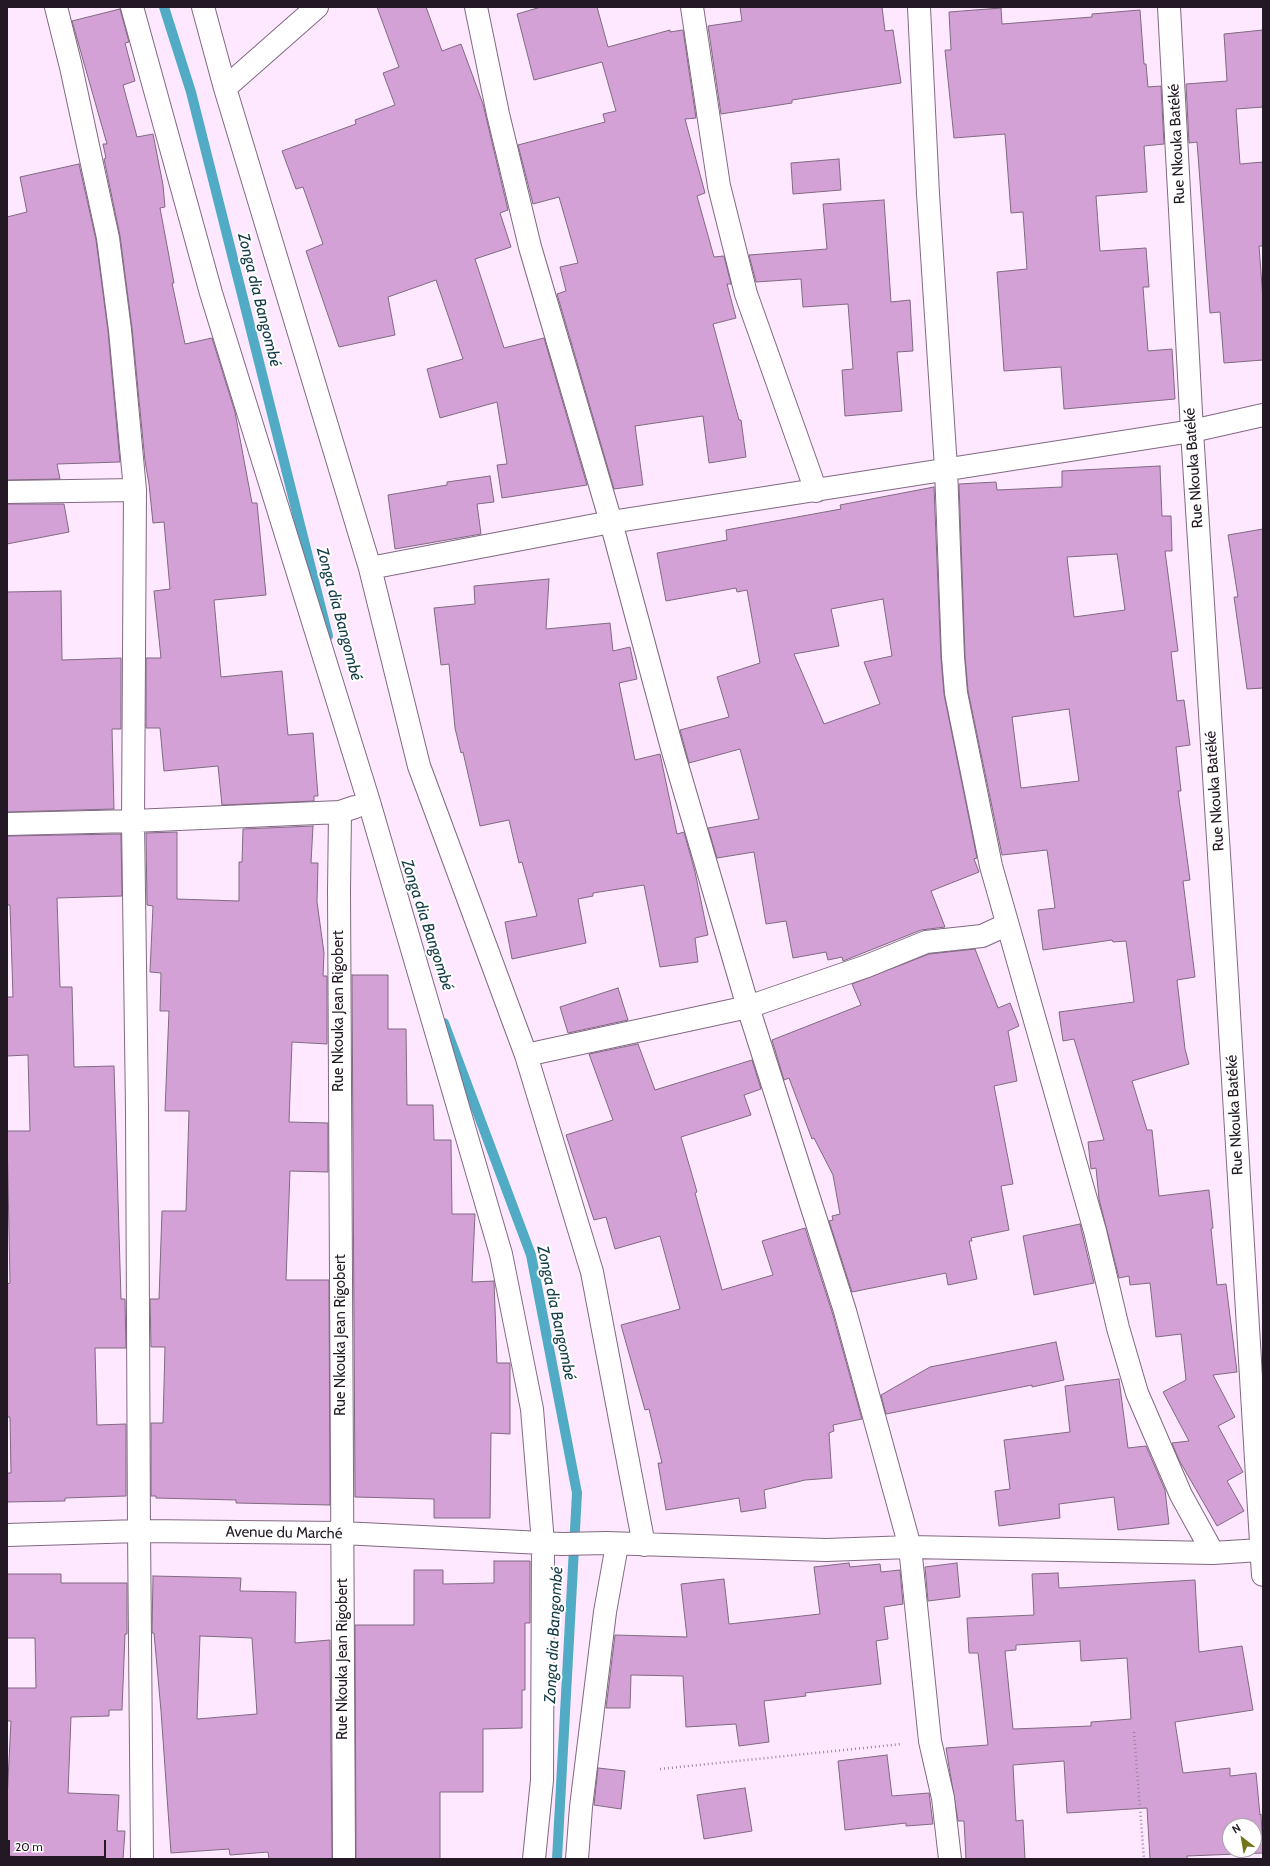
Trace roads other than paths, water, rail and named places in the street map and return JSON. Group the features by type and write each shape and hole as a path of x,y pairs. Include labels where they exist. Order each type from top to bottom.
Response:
{"street":[{"path":"56,7 71,67 108,238 120,330 135,490 133,821 137,1109 142,1859"},
{"path":"132,7 211,293 369,802 501,1254 532,1409 552,1544 542,1780 534,1859"},
{"path":"203,7 225,88 370,568 419,766 526,1055 592,1272 644,1545"},
{"path":"225,88 317,7"},
{"path":"476,7 498,114 530,247 611,522 672,748 748,1007 845,1310 910,1547 930,1741 943,1798 950,1859"},
{"path":"692,7 719,186 744,286 816,491"},
{"path":"918,7 928,194 946,468 953,656 956,693 990,866 1095,1231 1118,1328 1137,1393 1181,1495 1213,1553"},
{"name":"Rue Nkouka Batéké","path":"1170,7 1192,431 1226,964 1260,1550 1263,1575"},
{"path":"370,568 611,522 816,491 946,468 1192,431 1263,415"},
{"path":"7,492 135,490"},
{"path":"7,824 133,821 340,812 369,802"},
{"name":"Rue Nkouka Jean Rigobert","path":"340,812 339,891 344,1859"},
{"path":"526,1055 748,1007 867,966 926,942 982,936 1006,925"},
{"name":"Avenue du Marché","path":"7,1535 139,1531 342,1533 552,1544 611,1544 826,1550 910,1547 1213,1553 1260,1550"},
{"path":"577,1859 581,1807 604,1620 611,1544"}],"waterway":[{"name":"Zonga dia Bangombé","path":"164,7 191,92 328,636"},
{"name":"Zonga dia Bangombé","path":"444,1023 531,1255 577,1493 557,1859"}]}
